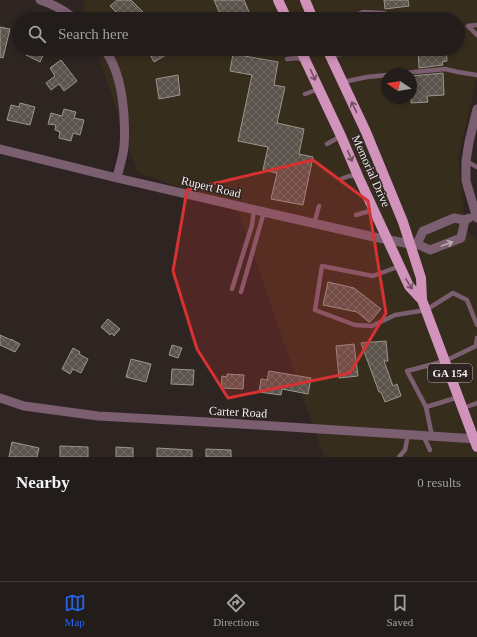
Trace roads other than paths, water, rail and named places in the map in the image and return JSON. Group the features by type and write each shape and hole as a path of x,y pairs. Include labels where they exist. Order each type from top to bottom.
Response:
{"main road":[{"path":"278,0 283,12"},
{"path":"306,0 311,12"},
{"name":"Memorial Drive","path":"304,56 409,286 422,300"},
{"name":"Memorial Drive","path":"331,56 366,132 403,222 414,244 421,278 422,300 476,442"}],"street":[{"path":"40,0 48,2 66,12"},
{"path":"109,56 119,83 124,113 124,149 117,178"},
{"path":"414,244 423,231 454,218 465,220 476,217 466,182 466,161 474,133 477,109"},
{"name":"Rupert Road","path":"0,149 314,224 414,244 430,250 461,238 465,220"},
{"name":"Carter Road","path":"0,398 24,406 98,416 408,434 476,442"}],"lane":[{"path":"363,12 383,12"},
{"path":"477,26 468,26 477,35"},
{"path":"287,58 297,58 306,61"},
{"path":"417,72 445,69 477,75"},
{"path":"343,82 381,76"},
{"path":"305,94 319,89"},
{"path":"327,144 341,136"},
{"path":"466,161 477,167"},
{"path":"341,179 349,176 358,176"},
{"path":"314,224 319,206"},
{"path":"232,289 252,225 254,210"},
{"path":"356,215 374,210"},
{"path":"241,292 264,212"},
{"path":"400,266 374,276 322,266 315,310 355,325 372,326 395,314 426,310 453,293 467,300 477,325"},
{"path":"430,450 427,436 426,407 407,371 445,361 476,346 477,338"},
{"path":"426,407 459,397"},
{"path":"463,408 477,403"},
{"path":"399,457 405,450 408,434"}]}
